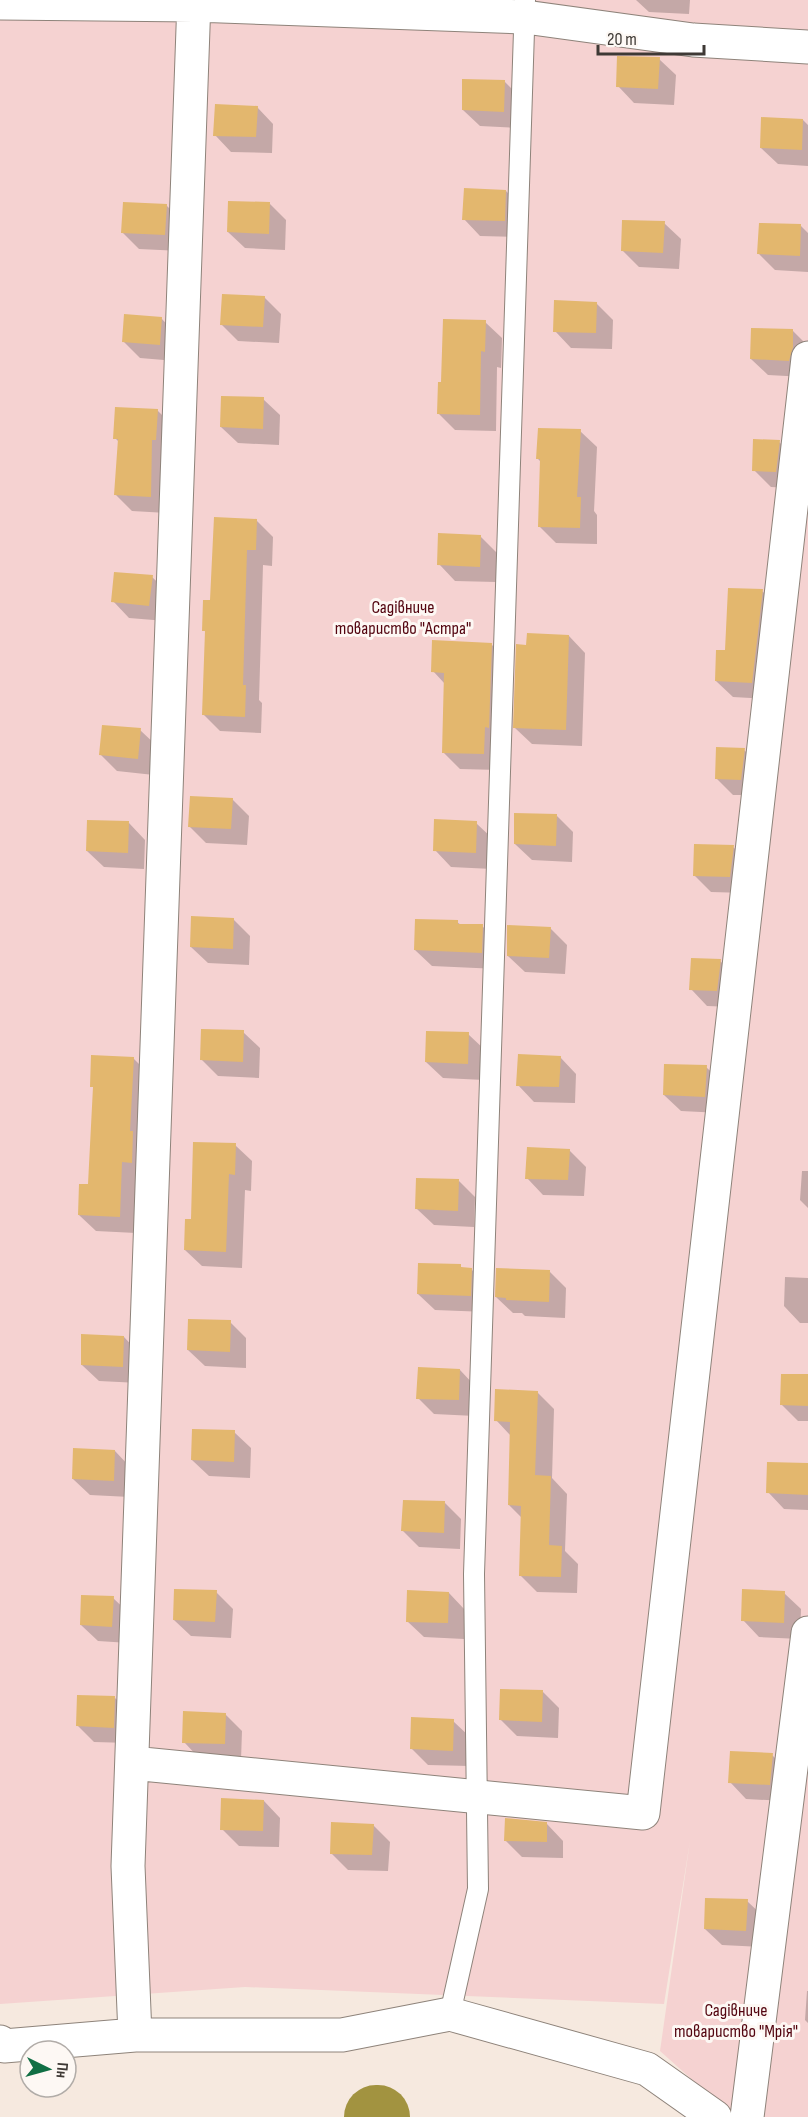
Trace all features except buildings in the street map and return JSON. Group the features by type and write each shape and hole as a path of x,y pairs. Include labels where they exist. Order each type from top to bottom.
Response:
{"street":[{"path":"0,3 194,3 525,8 693,39 808,47"},
{"path":"135,2035 128,1866 194,3"},
{"path":"132,1763 643,1813 808,358"},
{"path":"747,2117 808,1633"},
{"path":"0,2042 4,2046 135,2035 342,2036 450,2014 647,2069 715,2117"}],"lane":[{"path":"450,2014 478,1888 474,1562 525,8"}],"green space":[{"name":"Садівниче товариство \"Астра\"","path":"0,0 808,0 808,2117 734,2117 660,2051 690,1841 664,2004 245,1987 0,2004"}],"park label":[{"name":"Садівниче товариство \"Мрія\"","path":"736,2020"}]}
